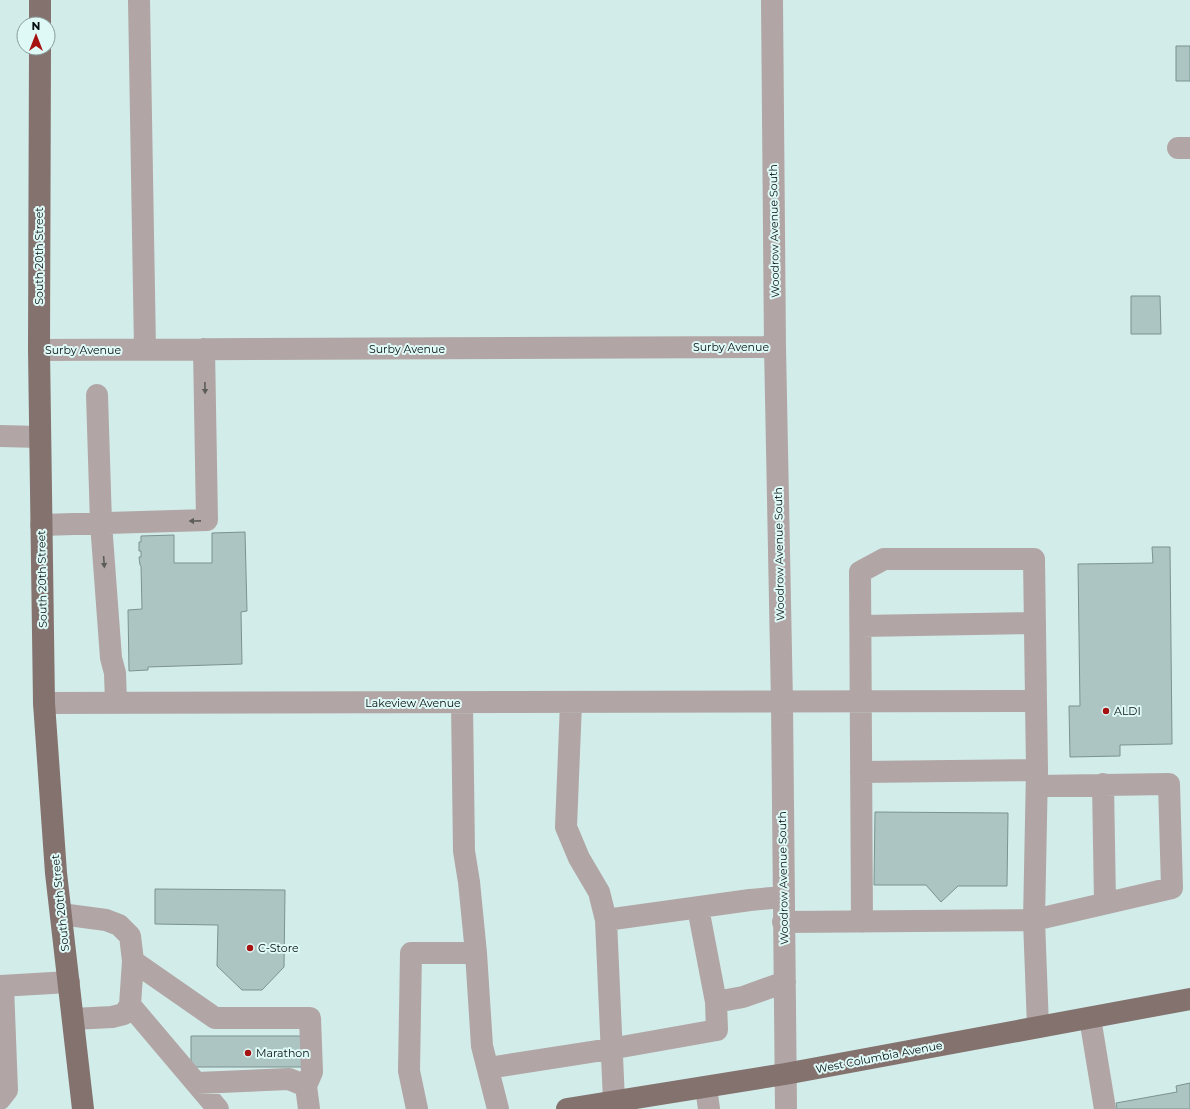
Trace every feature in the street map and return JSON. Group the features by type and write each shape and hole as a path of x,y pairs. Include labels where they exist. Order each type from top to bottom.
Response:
{"main road":[{"path":"40,0 40,16"},
{"name":"South 20th Street","path":"40,56 39,350 44,703 56,873 83,1109"},
{"name":"West Columbia Avenue","path":"579,1108 612,1104 785,1074 1190,999"}],"street":[{"path":"140,0 145,349"},
{"name":"Woodrow Avenue South","path":"772,0 775,347 782,702 786,1109"},
{"name":"Surby Avenue","path":"39,350 775,347"},
{"path":"41,525 207,520 204,349"},
{"path":"97,395 101,523 111,658 115,672 116,703"},
{"path":"0,436 40,437"},
{"path":"862,922 860,572 884,559 1034,559 1037,778 1034,920 1038,1027"},
{"path":"861,626 1035,623"},
{"name":"Lakeview Avenue","path":"44,703 1036,701"},
{"path":"462,703 464,852 476,953 482,1046 498,1109"},
{"path":"571,703 566,827 579,858 599,892 606,920 612,1048 612,1104"},
{"path":"783,922 1034,920 1172,888 1169,784 1103,784 1037,778 861,772"},
{"path":"1103,784 1105,903"},
{"path":"606,920 750,900 783,897"},
{"path":"488,1068 717,1030 716,1002 698,908"},
{"path":"61,914 106,920 119,925 130,936 133,961 130,1005 124,1014 112,1017 73,1019"},
{"path":"417,1109 410,1071 411,953 476,953"},
{"path":"133,961 215,1018 310,1018 312,1072 306,1086 309,1109"},
{"path":"0,1099 8,1090 2,986 68,982"},
{"path":"716,1002 743,997 785,982"},
{"path":"130,1005 218,1109"},
{"path":"1090,1018 1105,1109"},
{"path":"197,1083 289,1079 306,1086"},
{"path":"706,1087 709,1109"}],"building":[{"path":"1176,46 1190,46 1190,81 1176,81"},
{"path":"1131,296 1160,296 1161,334 1131,334"},
{"path":"245,532 247,611 241,612 242,664 148,667 148,670 129,671 128,610 142,609 141,566 139,557 141,557 139,542 141,542 141,536 174,535 174,563 212,563 212,533"},
{"path":"1152,547 1170,547 1172,744 1120,745 1120,756 1070,757 1069,706 1080,706 1078,564 1153,563"},
{"path":"875,812 1008,813 1007,886 958,886 941,902 926,885 874,885"},
{"path":"155,889 285,890 284,967 262,990 242,990 217,966 218,925 155,924"},
{"path":"191,1036 307,1036 307,1067 191,1067"},
{"path":"1190,1083 1190,1109 1117,1109 1116,1103 1177,1092 1176,1086"}],"place":[{"name":"ALDI","path":"1106,711"},
{"name":"C-Store","path":"250,948"},
{"name":"Marathon","path":"248,1053"}]}
